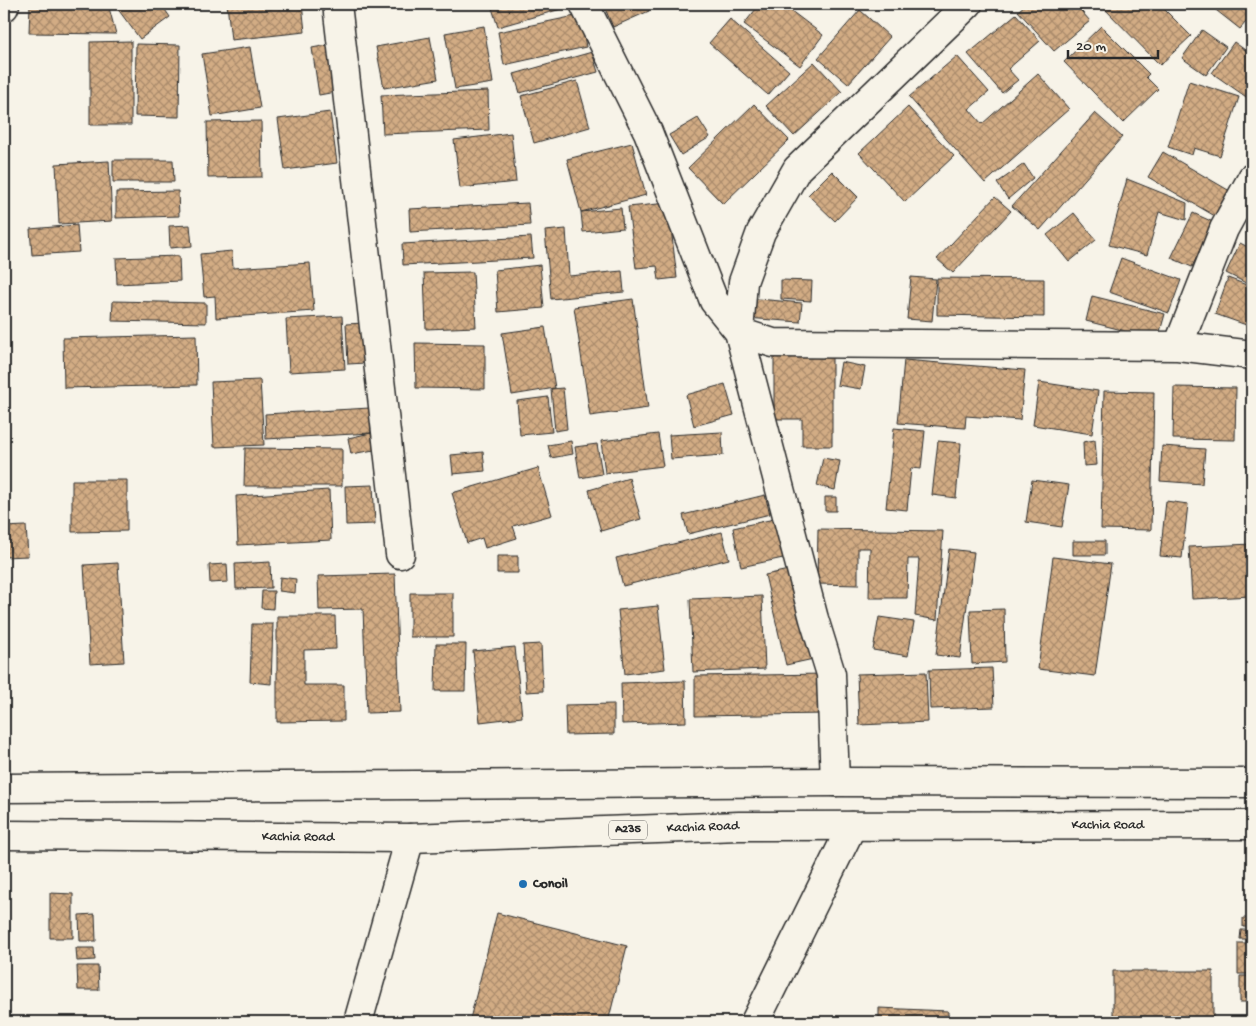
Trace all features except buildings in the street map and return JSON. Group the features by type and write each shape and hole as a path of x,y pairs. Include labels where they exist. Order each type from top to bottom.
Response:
{"main road":[{"path":"337,4 400,554"},
{"path":"584,4 648,132 714,301 739,332 774,343 1178,346 1252,355"},
{"path":"835,782 831,674 814,619 739,332 742,282 761,232 797,169 968,4"},
{"path":"1178,346 1224,229 1252,178"},
{"path":"737,782 739,826"},
{"path":"4,788 737,782 1252,784"},
{"name":"Kachia Road","path":"4,835 410,838 739,826 1252,825"},
{"path":"755,1022 852,826"},
{"path":"358,1022 410,838"}],"place":[{"name":"Conoil","path":"523,884"}]}
